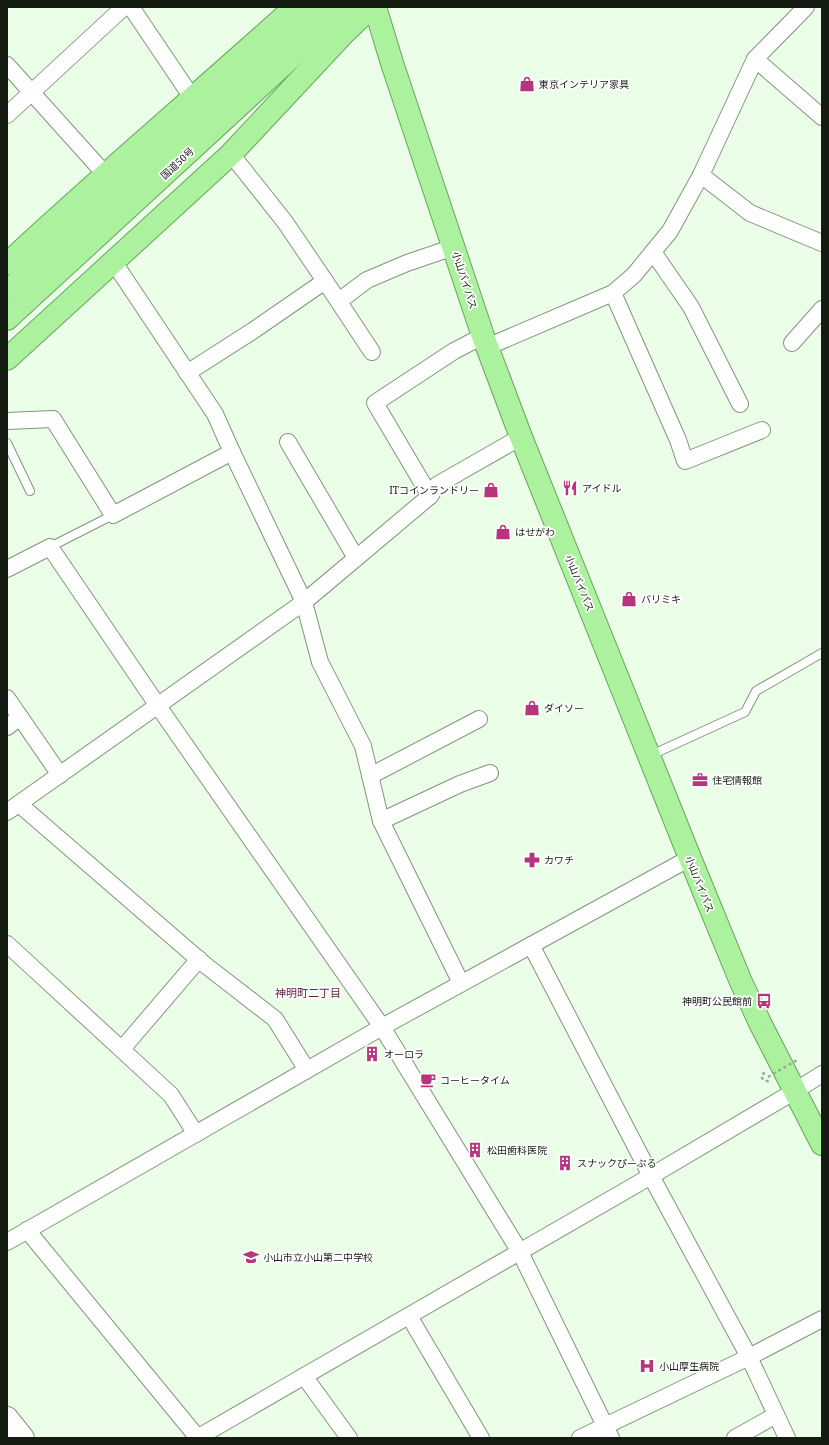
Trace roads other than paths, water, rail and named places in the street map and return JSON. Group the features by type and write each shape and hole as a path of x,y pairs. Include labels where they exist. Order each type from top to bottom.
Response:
{"highway":[{"path":"7,264 105,174 193,99 295,7"},
{"name":"国道50号","path":"7,292 318,7"},
{"name":"国道50号","path":"7,318 346,7"},
{"path":"7,359 232,154 344,33 371,7"},
{"name":"小山バイパス","path":"375,7 392,63 485,342 522,437 741,982 761,1025 822,1144"}],"main road":[{"path":"7,1418 23,1438"}],"street":[{"path":"7,115 124,7"},
{"path":"131,7 193,99"},
{"path":"430,496 375,403 454,352 485,342 613,293 634,275 670,231 701,175 755,59 806,7"},
{"path":"755,59 822,117"},
{"path":"7,66 105,174"},
{"path":"232,154 285,222 372,352"},
{"path":"701,175 750,213 822,243"},
{"path":"339,301 367,280 407,263 454,247"},
{"path":"653,252 691,307 740,404"},
{"path":"113,261 215,414 304,602 320,662 363,746 381,821 461,983"},
{"path":"187,373 254,330 325,280"},
{"path":"613,293 678,440 685,461 762,430"},
{"path":"792,343 822,309"},
{"path":"7,421 53,419 112,515 232,452"},
{"path":"307,1070 275,1019 198,959 13,808 304,602 430,496 437,484 522,437"},
{"path":"288,442 356,558"},
{"path":"7,569 50,547 158,706 382,1027 520,1252 608,1432"},
{"path":"7,698 60,775"},
{"path":"7,727 20,717"},
{"path":"370,776 479,719"},
{"path":"381,821 460,784 490,773"},
{"path":"7,1242 382,1027 690,858"},
{"path":"7,944 171,1095 196,1134"},
{"path":"531,945 651,1176 749,1357 787,1438"},
{"path":"122,1049 198,959"},
{"path":"27,1230 198,1438 795,1092 822,1074"},
{"path":"408,1316 481,1438"},
{"path":"580,1438 608,1432 822,1319"},
{"path":"304,1376 348,1438"},
{"path":"735,1438 776,1415"}],"lane":[{"path":"7,443 30,491"},
{"path":"50,547 112,515"},
{"path":"649,756 745,712 756,691 822,653"}],"place":[{"name":"東京インテリア家具","path":"527,84"},
{"name":"アイドル","path":"570,488"},
{"name":"ITコインランドリー","path":"491,490"},
{"name":"はせがわ","path":"503,532"},
{"name":"パリミキ","path":"629,599"},
{"name":"ダイソー","path":"532,708"},
{"name":"住宅情報館","path":"700,780"},
{"name":"カワチ","path":"532,860"},
{"name":"神明町公民館前","path":"764,1001"},
{"name":"オーロラ","path":"372,1054"},
{"name":"コーヒータイム","path":"428,1080"},
{"name":"松田歯科医院","path":"475,1150"},
{"name":"スナックぴーぷる","path":"565,1163"},
{"name":"小山市立小山第二中学校","path":"251,1257"},
{"name":"小山厚生病院","path":"647,1366"}],"district":[{"name":"神明町二丁目","path":"308,992"}]}
